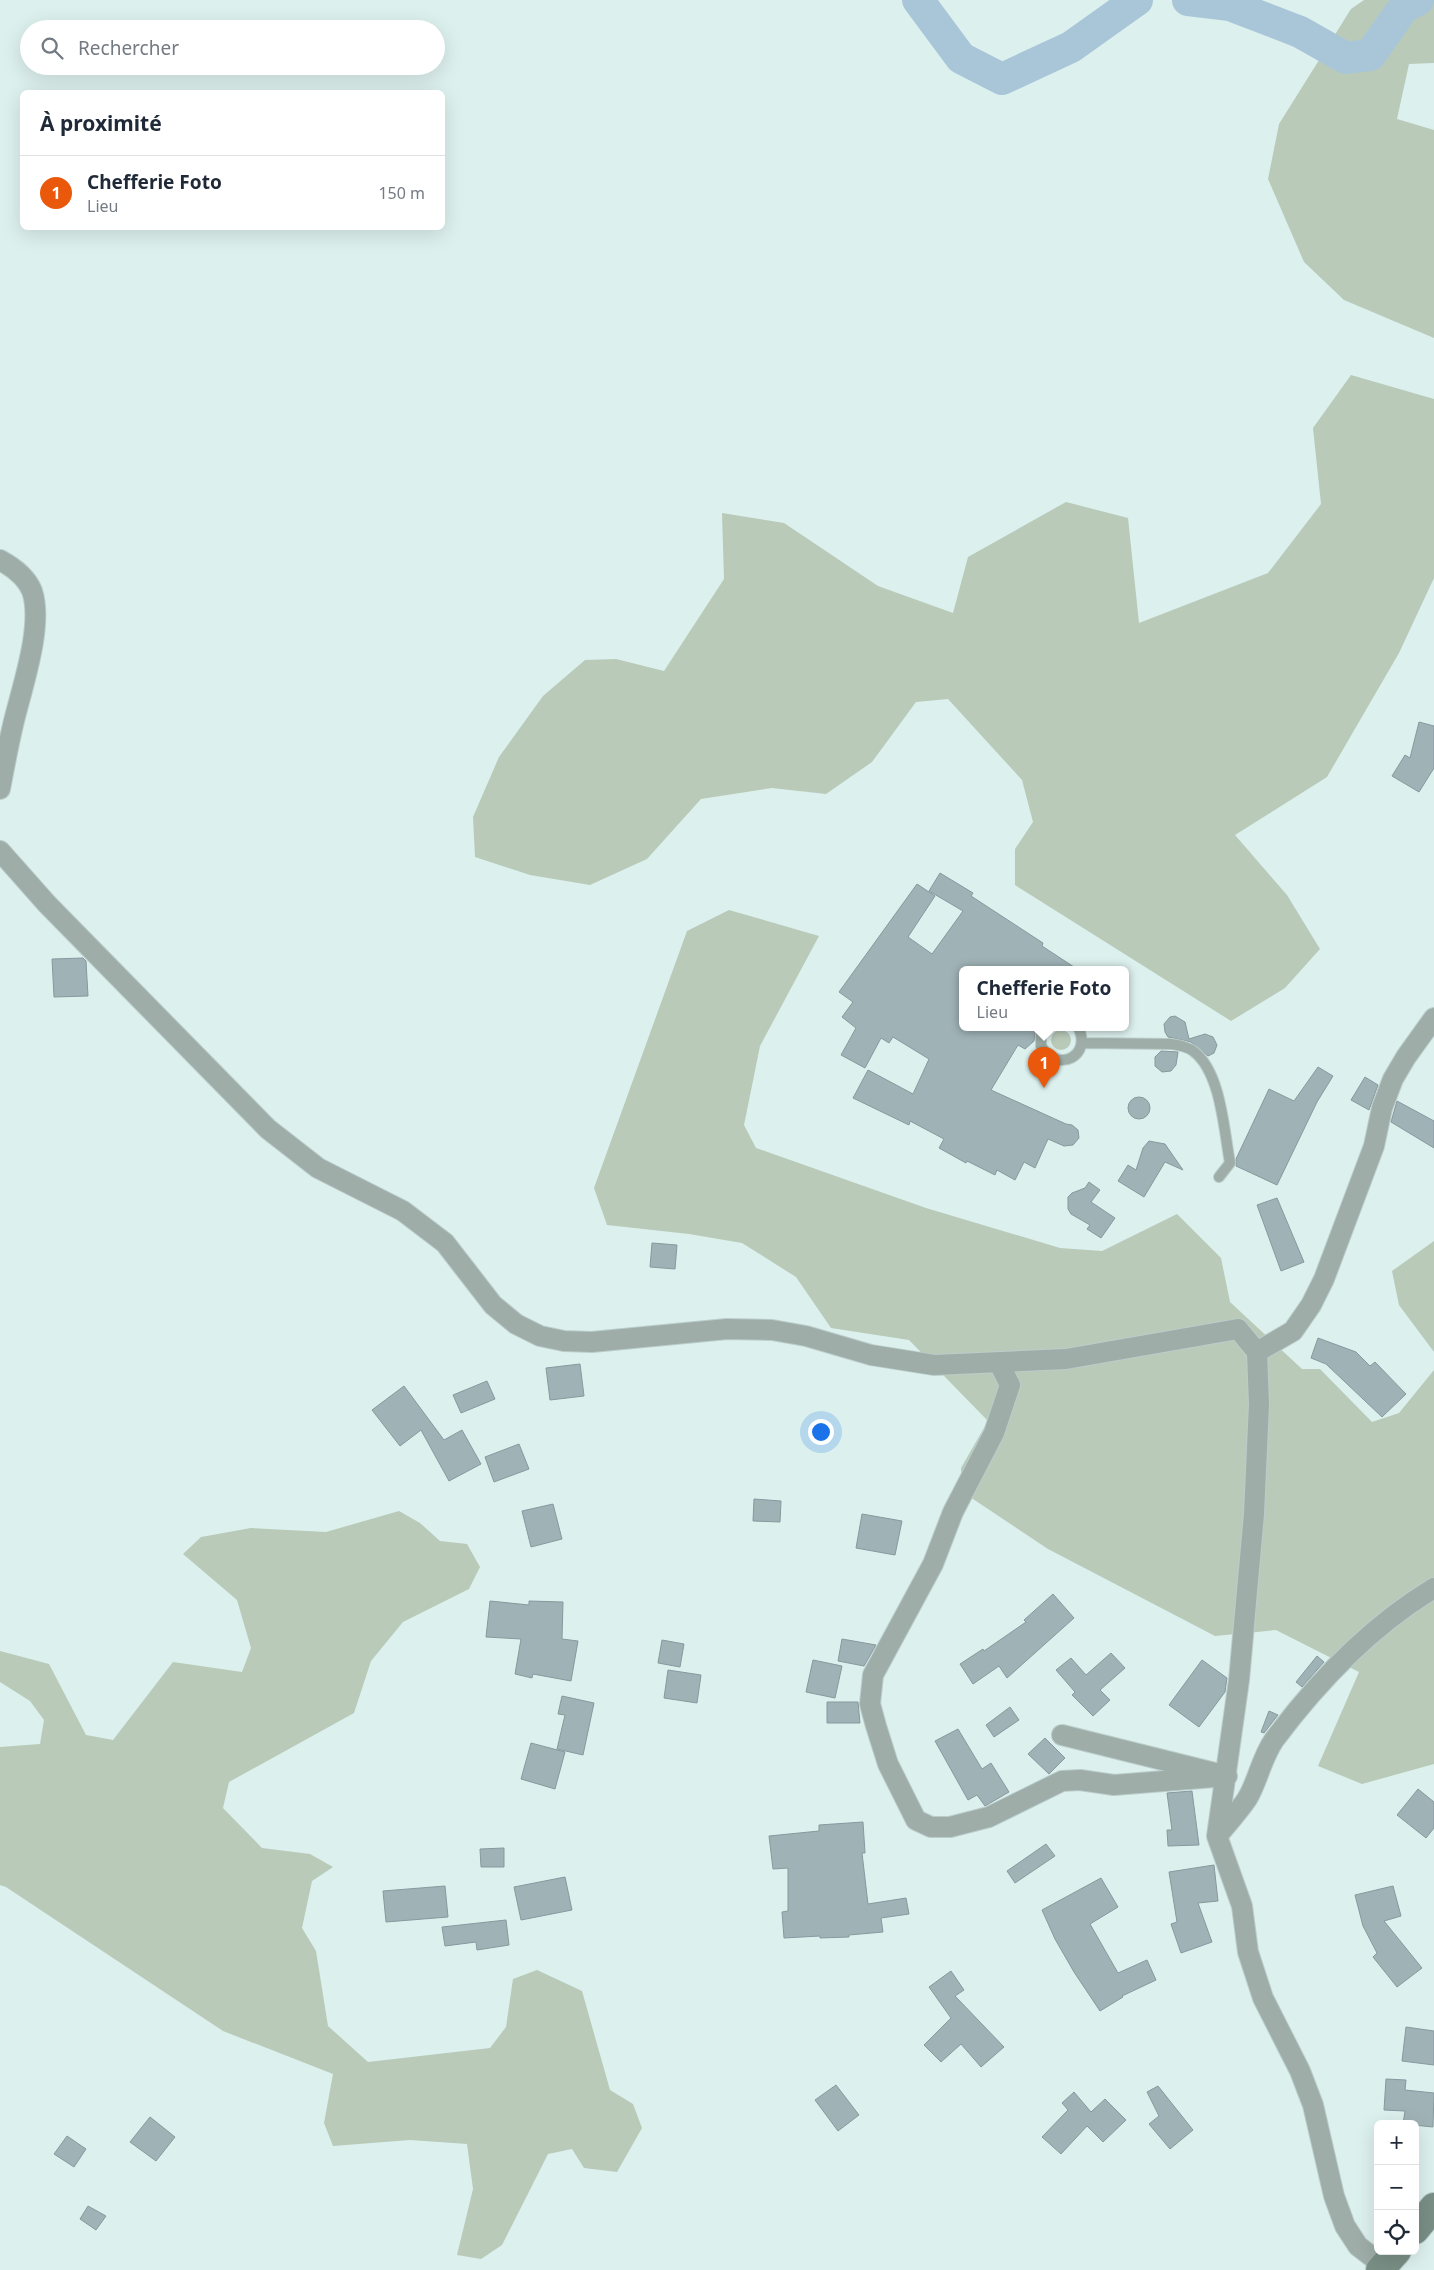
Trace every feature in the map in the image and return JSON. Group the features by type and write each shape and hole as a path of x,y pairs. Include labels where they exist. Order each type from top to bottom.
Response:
{"street":[{"path":"0,560 19,571 32,591 34,640 0,789"},
{"path":"0,851 47,904 268,1129 318,1168 403,1211 445,1243 493,1305 516,1324 540,1336 564,1342 592,1342 727,1329 772,1330 806,1336 871,1355 934,1364 1066,1359 1238,1329 1257,1352 1259,1404 1254,1514 1239,1680 1227,1776 1217,1836 1242,1906 1248,1952 1263,1998 1300,2071 1313,2105 1334,2196 1344,2226 1358,2246 1387,2262"},
{"path":"1257,1352 1293,1331 1311,1305 1324,1279 1374,1146 1382,1108 1393,1079 1434,1018"},
{"path":"999,1363 1010,1384 994,1433 952,1512 933,1564 873,1675 870,1704 888,1764 916,1820 931,1827 950,1828 989,1818 1062,1781 1080,1780 1114,1785 1227,1776"},
{"path":"1217,1836 1248,1798 1260,1764 1274,1740 1333,1668 1406,1605 1434,1588"},
{"path":"1062,1735 1227,1776"},
{"path":"1419,2225 1434,2207"}],"lane":[{"path":"1042,1031 1041,1046 1050,1057 1058,1060 1066,1060 1074,1056 1082,1043 1080,1031"},
{"path":"1082,1043 1170,1044 1182,1046 1193,1051 1208,1069 1217,1094 1230,1163 1219,1177"}],"green space":[{"path":"1364,0 1434,0 1434,63 1409,64 1397,119 1434,130 1434,338 1344,300 1304,262 1268,179 1279,124 1351,9"},
{"path":"1351,375 1434,399 1434,578 1399,653 1327,777 1235,835 1287,895 1320,949 1285,988 1231,1021 1015,885 1015,849 1033,822 1022,780 948,699 916,702 872,762 826,794 772,788 701,799 647,859 590,885 530,875 475,857 473,817 499,757 543,696 585,660 616,659 664,671 724,579 722,513 784,523 878,586 953,613 968,557 1066,502 1128,518 1139,623 1268,573 1321,504 1313,428"},
{"path":"729,910 819,936 760,1046 744,1125 756,1148 926,1208 1060,1248 1102,1251 1177,1214 1221,1258 1230,1302 1302,1369 1320,1369 1372,1422 1399,1413 1434,1370 1434,1764 1362,1784 1318,1766 1359,1672 1276,1630 1215,1636 1048,1549 961,1491 961,1468 988,1421 909,1340 831,1328 796,1277 742,1243 689,1234 607,1225 594,1188 687,931"},
{"path":"1057,1031 1065,1031 1070,1036 1070,1044 1065,1049 1057,1049 1052,1044 1052,1036"},
{"path":"1434,1241 1434,1352 1399,1305 1392,1271"},
{"path":"399,1511 420,1523 440,1541 467,1544 480,1567 469,1589 403,1622 371,1661 354,1713 229,1782 223,1808 262,1848 310,1854 333,1867 312,1881 302,1928 316,1951 328,2026 368,2062 490,2048 506,2027 513,1979 537,1970 582,1991 610,2090 633,2104 642,2128 617,2172 584,2168 572,2149 548,2154 502,2245 481,2259 457,2255 473,2189 467,2144 410,2140 333,2146 324,2123 333,2074 223,2031 6,1887 0,1885 0,1747 40,1744 44,1720 30,1701 0,1682 0,1651 49,1664 86,1735 113,1740 173,1662 242,1672 251,1648 237,1600 183,1554 201,1537 251,1528 326,1532"}],"building":[{"path":"1419,722 1434,726 1434,768 1419,792 1392,776 1405,755 1410,758"},
{"path":"940,873 973,893 971,896 1043,943 1042,946 1072,966 959,966 959,1031 1035,1031 1034,1041 1025,1049 1018,1045 991,1090 1072,1125 1078,1130 1079,1138 1073,1145 1064,1146 1048,1139 1035,1168 1024,1162 1015,1180 997,1170 995,1175 967,1161 966,1163 939,1148 944,1139 910,1121 909,1125 853,1098 868,1070 913,1094 929,1059 893,1037 889,1043 881,1038 865,1068 841,1055 856,1028 842,1017 853,1002 839,992 917,884 935,896 908,937 932,954 963,911 929,891"},
{"path":"83,958 86,961 88,996 54,997 52,959"},
{"path":"1175,1016 1185,1022 1189,1039 1205,1034 1213,1037 1217,1045 1214,1053 1208,1056 1191,1042 1168,1037 1164,1024 1170,1017"},
{"path":"1161,1051 1178,1052 1176,1065 1171,1071 1162,1072 1155,1066 1155,1057"},
{"path":"1318,1067 1333,1076 1317,1102 1277,1185 1236,1166 1236,1159 1269,1089 1294,1101"},
{"path":"1365,1077 1378,1085 1369,1110 1351,1100"},
{"path":"1139,1097 1147,1100 1150,1108 1147,1116 1139,1119 1131,1116 1128,1108 1131,1100"},
{"path":"1397,1101 1434,1121 1434,1148 1391,1122"},
{"path":"1149,1141 1165,1144 1183,1170 1165,1162 1144,1197 1118,1181 1128,1165 1136,1170 1143,1148"},
{"path":"1089,1182 1100,1190 1091,1202 1115,1218 1101,1238 1087,1229 1090,1225 1071,1214 1068,1209 1068,1197 1072,1193 1085,1188"},
{"path":"1277,1198 1304,1262 1281,1271 1257,1205"},
{"path":"652,1243 677,1245 675,1269 650,1267"},
{"path":"1318,1338 1356,1352 1370,1366 1375,1362 1406,1394 1382,1417 1326,1364 1311,1358"},
{"path":"580,1364 584,1396 550,1400 546,1368"},
{"path":"487,1381 495,1399 461,1413 453,1395"},
{"path":"404,1386 444,1440 462,1430 481,1464 449,1481 421,1430 400,1446 372,1410"},
{"path":"519,1444 529,1469 494,1482 485,1457"},
{"path":"754,1499 781,1501 780,1522 753,1521"},
{"path":"553,1504 562,1539 531,1547 522,1511"},
{"path":"862,1514 902,1521 895,1555 856,1548"},
{"path":"1053,1594 1074,1618 1007,1678 999,1666 973,1684 960,1664 983,1649 984,1651 1026,1622 1024,1620"},
{"path":"490,1601 529,1605 529,1601 563,1602 562,1639 578,1641 571,1681 533,1674 532,1678 515,1674 521,1639 486,1637"},
{"path":"842,1639 876,1645 864,1666 838,1661"},
{"path":"662,1640 684,1644 680,1667 658,1663"},
{"path":"1111,1653 1125,1668 1100,1690 1110,1700 1093,1716 1072,1695 1075,1692 1056,1670 1071,1658 1086,1675"},
{"path":"1317,1656 1324,1662 1302,1687 1296,1682"},
{"path":"813,1660 842,1666 835,1698 806,1692"},
{"path":"1202,1660 1227,1678 1225,1692 1199,1727 1169,1705"},
{"path":"668,1670 701,1675 697,1703 664,1698"},
{"path":"562,1696 594,1703 583,1755 557,1749 565,1715 558,1714"},
{"path":"827,1702 858,1702 860,1723 827,1723"},
{"path":"1010,1707 1019,1720 994,1737 986,1725"},
{"path":"1269,1711 1278,1715 1264,1733 1261,1732"},
{"path":"958,1729 982,1769 991,1763 1009,1792 985,1806 977,1795 968,1800 935,1741"},
{"path":"1045,1738 1065,1758 1049,1774 1028,1754"},
{"path":"531,1743 565,1752 555,1789 521,1779"},
{"path":"1418,1789 1434,1802 1434,1828 1426,1838 1397,1815"},
{"path":"1192,1791 1199,1845 1168,1846 1167,1830 1172,1830 1167,1793"},
{"path":"863,1822 865,1853 862,1853 868,1904 906,1898 909,1914 881,1918 883,1932 849,1935 849,1937 784,1938 782,1912 788,1911 788,1868 773,1869 769,1836 819,1831 819,1825"},
{"path":"1046,1844 1055,1856 1015,1883 1007,1871"},
{"path":"504,1848 504,1867 481,1867 480,1849"},
{"path":"1214,1865 1218,1901 1198,1903 1212,1942 1181,1953 1171,1924 1177,1922 1169,1872"},
{"path":"565,1877 572,1910 521,1920 514,1887"},
{"path":"1101,1878 1118,1907 1090,1924 1118,1973 1147,1960 1156,1980 1122,1996 1100,2011 1055,1939 1042,1910"},
{"path":"445,1886 448,1917 386,1922 383,1891"},
{"path":"1393,1886 1401,1916 1384,1921 1422,1968 1397,1987 1373,1957 1377,1953 1363,1926 1355,1895"},
{"path":"506,1920 509,1945 477,1950 476,1942 445,1946 442,1927"},
{"path":"951,1971 964,1990 955,1996 1004,2047 981,2067 961,2044 941,2062 924,2045 951,2018 929,1987"},
{"path":"1406,2027 1434,2031 1434,2065 1402,2061"},
{"path":"1386,2079 1406,2080 1405,2090 1434,2093 1433,2127 1419,2126 1419,2120 1404,2120 1405,2111 1384,2110"},
{"path":"836,2085 859,2115 838,2131 815,2100"},
{"path":"1158,2086 1193,2130 1170,2149 1149,2124 1159,2116 1147,2092"},
{"path":"1074,2092 1091,2112 1105,2099 1126,2120 1103,2142 1087,2126 1061,2154 1042,2137 1068,2110 1062,2103"},
{"path":"150,2117 175,2137 156,2161 130,2142"},
{"path":"67,2136 86,2149 74,2167 54,2154"},
{"path":"88,2206 106,2216 96,2230 80,2219"}],"waterway":[{"path":"918,0 961,58 1002,79 1071,47 1137,0"},
{"path":"1188,0 1230,5 1300,32 1346,58 1370,55 1404,7 1418,0"}],"place":[{"name":"Chefferie Foto","path":"1044,1088"}]}
